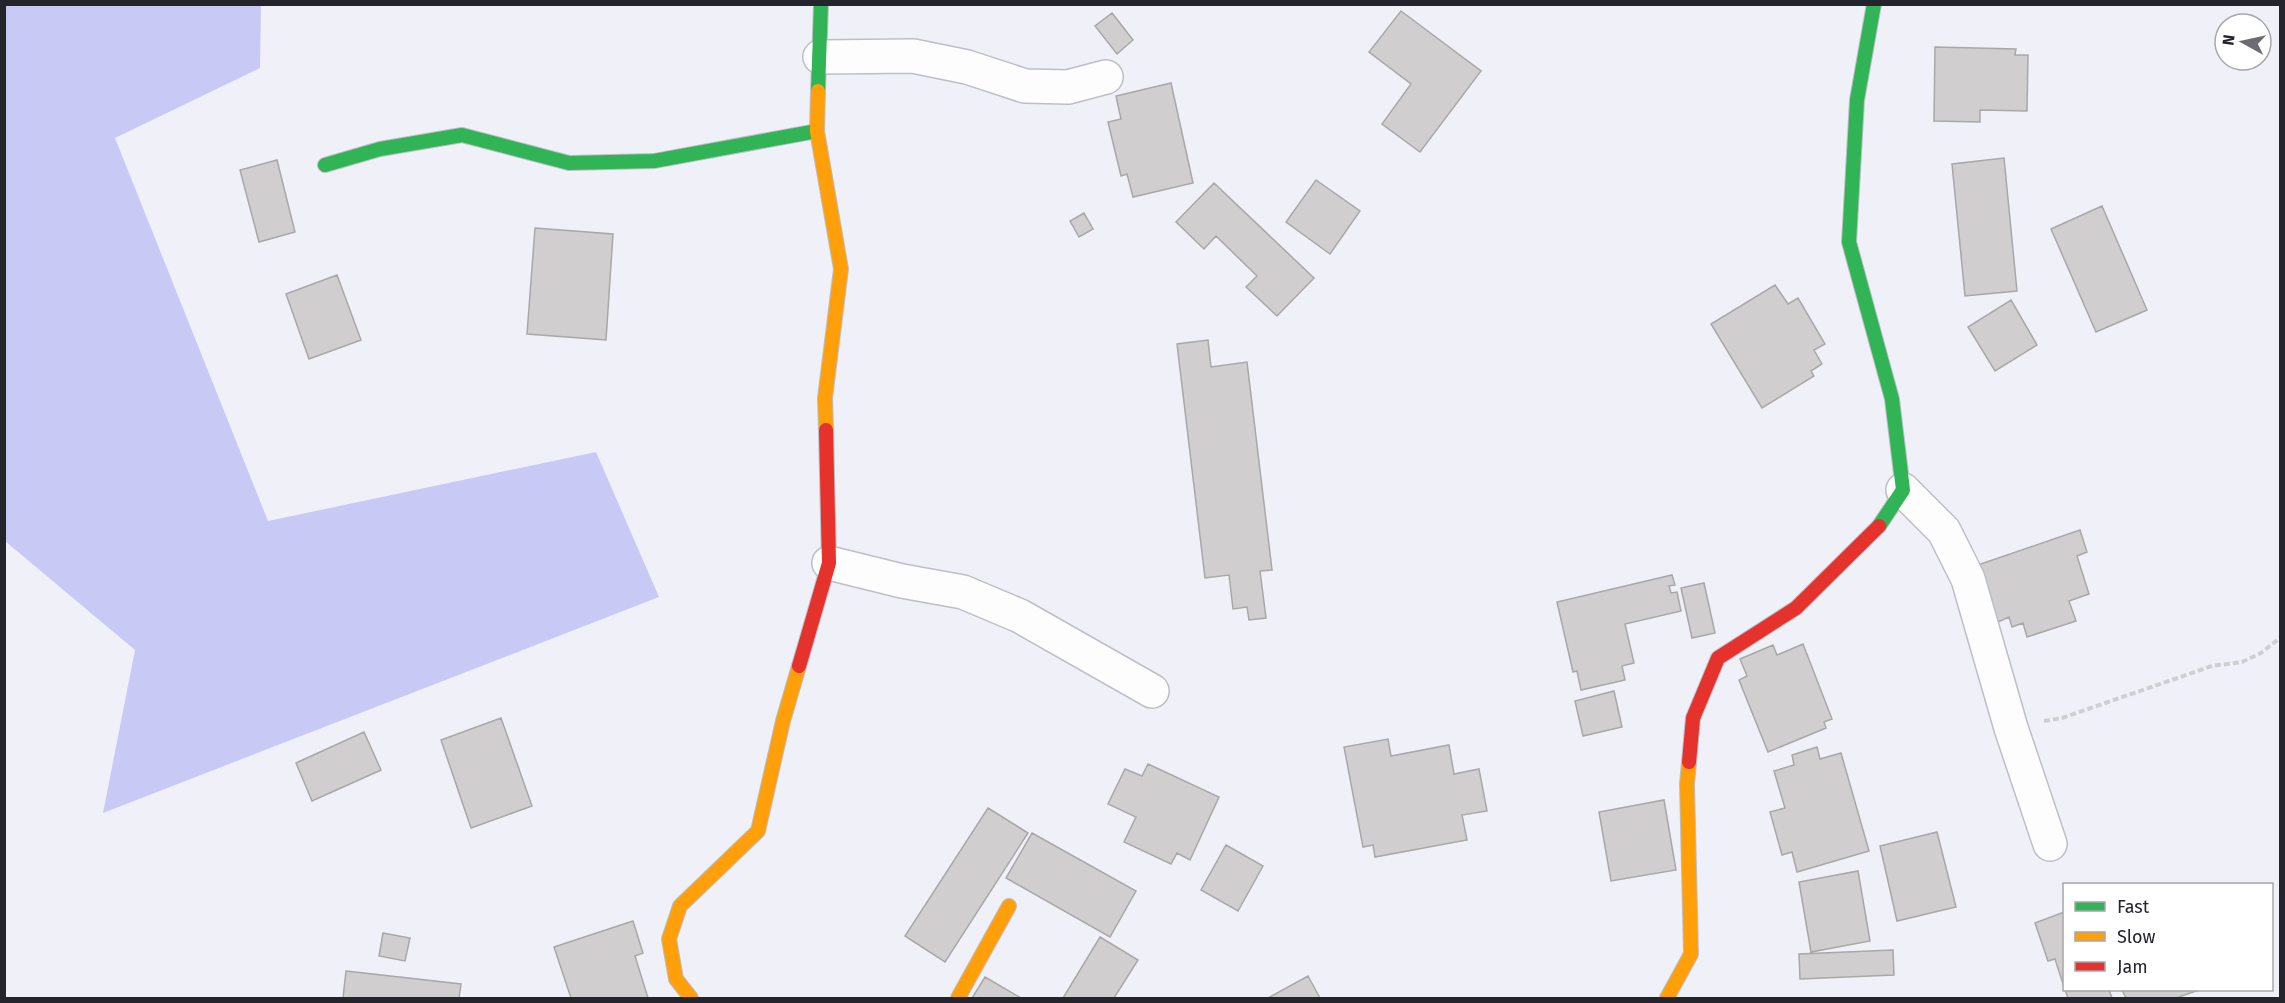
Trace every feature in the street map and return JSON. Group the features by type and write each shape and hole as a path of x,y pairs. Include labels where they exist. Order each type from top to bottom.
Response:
{"street":[{"path":"691,999 676,979 669,939 680,906 758,831 783,721 829,563 825,398 841,269 817,131 821,4"},
{"path":"1667,999 1690,954 1687,784 1693,718 1718,658 1796,608 1876,531 1902,490 1892,399 1849,243 1857,100 1874,4"},
{"path":"820,57 913,56 967,67 1025,86 1068,87 1106,77"},
{"path":"325,165 380,149 462,135 569,163 654,161 817,131"},
{"path":"1902,490 1944,531 1968,579 2011,728 2050,844"},
{"path":"829,563 963,591 1020,616 1152,691"},
{"path":"958,999 1010,906"}],"path":[{"path":"2011,728 2062,718 2212,666 2242,662 2261,653 2280,638"}],"shaded area":[{"path":"4,5 261,5 260,68 115,138 268,521 596,452 659,597 103,813 135,650 5,541"}],"building":[{"path":"1401,11 1481,71 1420,152 1382,124 1411,84 1369,52"},
{"path":"1112,13 1133,40 1117,54 1095,26"},
{"path":"1935,47 2016,49 2015,55 2028,55 2027,111 1980,110 1980,122 1934,121"},
{"path":"1171,83 1193,183 1133,197 1127,174 1121,176 1108,122 1121,119 1116,96"},
{"path":"2004,158 2017,291 1965,296 1952,164"},
{"path":"277,160 295,232 259,242 240,170"},
{"path":"1316,180 1360,211 1330,254 1286,222"},
{"path":"1214,183 1314,278 1277,316 1246,287 1257,276 1216,236 1204,249 1176,222"},
{"path":"2102,206 2147,310 2096,332 2051,229"},
{"path":"1084,213 1093,229 1079,237 1070,221"},
{"path":"535,228 613,234 606,340 527,334"},
{"path":"337,275 361,340 309,359 286,294"},
{"path":"1775,285 1788,304 1798,298 1825,344 1814,350 1822,364 1811,371 1814,376 1762,408 1711,324"},
{"path":"2011,300 2037,345 1995,371 1968,327"},
{"path":"1208,340 1211,367 1247,362 1272,570 1260,571 1266,618 1249,620 1247,607 1233,609 1229,575 1205,578 1177,344"},
{"path":"2080,530 2087,552 2077,556 2089,594 2069,601 2076,621 2027,637 2023,623 2012,627 2009,617 1998,622 1978,565"},
{"path":"1672,575 1675,585 1669,586 1671,593 1677,592 1681,611 1625,624 1634,663 1622,666 1625,680 1581,690 1577,671 1573,672 1557,602"},
{"path":"1704,583 1715,633 1692,638 1681,588"},
{"path":"1803,644 1832,719 1824,722 1826,728 1768,752 1739,680 1747,676 1740,659 1773,645 1777,655"},
{"path":"1614,691 1622,727 1583,736 1575,701"},
{"path":"501,718 532,806 471,828 441,740"},
{"path":"364,732 381,770 312,801 296,763"},
{"path":"1388,739 1391,756 1449,745 1454,774 1479,769 1487,811 1462,815 1467,840 1375,857 1373,845 1363,847 1344,747"},
{"path":"1817,747 1820,759 1841,753 1869,851 1797,872 1792,852 1782,855 1770,812 1785,808 1774,771 1794,765 1792,755"},
{"path":"1148,764 1219,797 1190,860 1177,853 1171,864 1124,842 1136,817 1108,804 1125,769 1142,776"},
{"path":"1664,800 1676,870 1611,881 1599,812"},
{"path":"988,808 1028,833 945,962 905,936"},
{"path":"1937,832 1956,907 1897,921 1880,846"},
{"path":"1032,833 1136,891 1110,937 1006,878"},
{"path":"1226,845 1263,866 1238,911 1201,890"},
{"path":"1858,871 1870,941 1811,952 1799,882"},
{"path":"2063,912 2063,984 2055,959 2048,961 2035,923"},
{"path":"633,921 643,953 635,956 648,998 571,998 554,947"},
{"path":"383,933 410,938 405,961 379,956"},
{"path":"1100,937 1138,960 1114,998 1063,998"},
{"path":"1893,950 1894,975 1800,979 1799,954"},
{"path":"346,971 461,984 459,998 343,998"},
{"path":"1308,976 1320,998 1268,998"},
{"path":"985,977 1021,998 972,998"},
{"path":"2065,991 2109,991 2112,998 2068,998"},
{"path":"2122,991 2196,991 2176,998 2126,998"}],"traffic: fast":[{"path":"818,91 821,4"},
{"path":"1874,4 1857,100 1849,242 1892,399 1903,490 1879,526"},
{"path":"325,165 380,149 462,135 569,163 654,161 817,131"}],"traffic: slow":[{"path":"818,91 817,131 841,269 825,398 826,430"},
{"path":"691,998 676,979 669,939 680,906 758,831 783,721 799,666"},
{"path":"1667,998 1691,954 1687,784 1689,762"},
{"path":"958,998 1009,906"}],"traffic: jam":[{"path":"799,666 829,563 826,430"},
{"path":"1689,762 1693,718 1718,658 1796,608 1879,526"}]}
